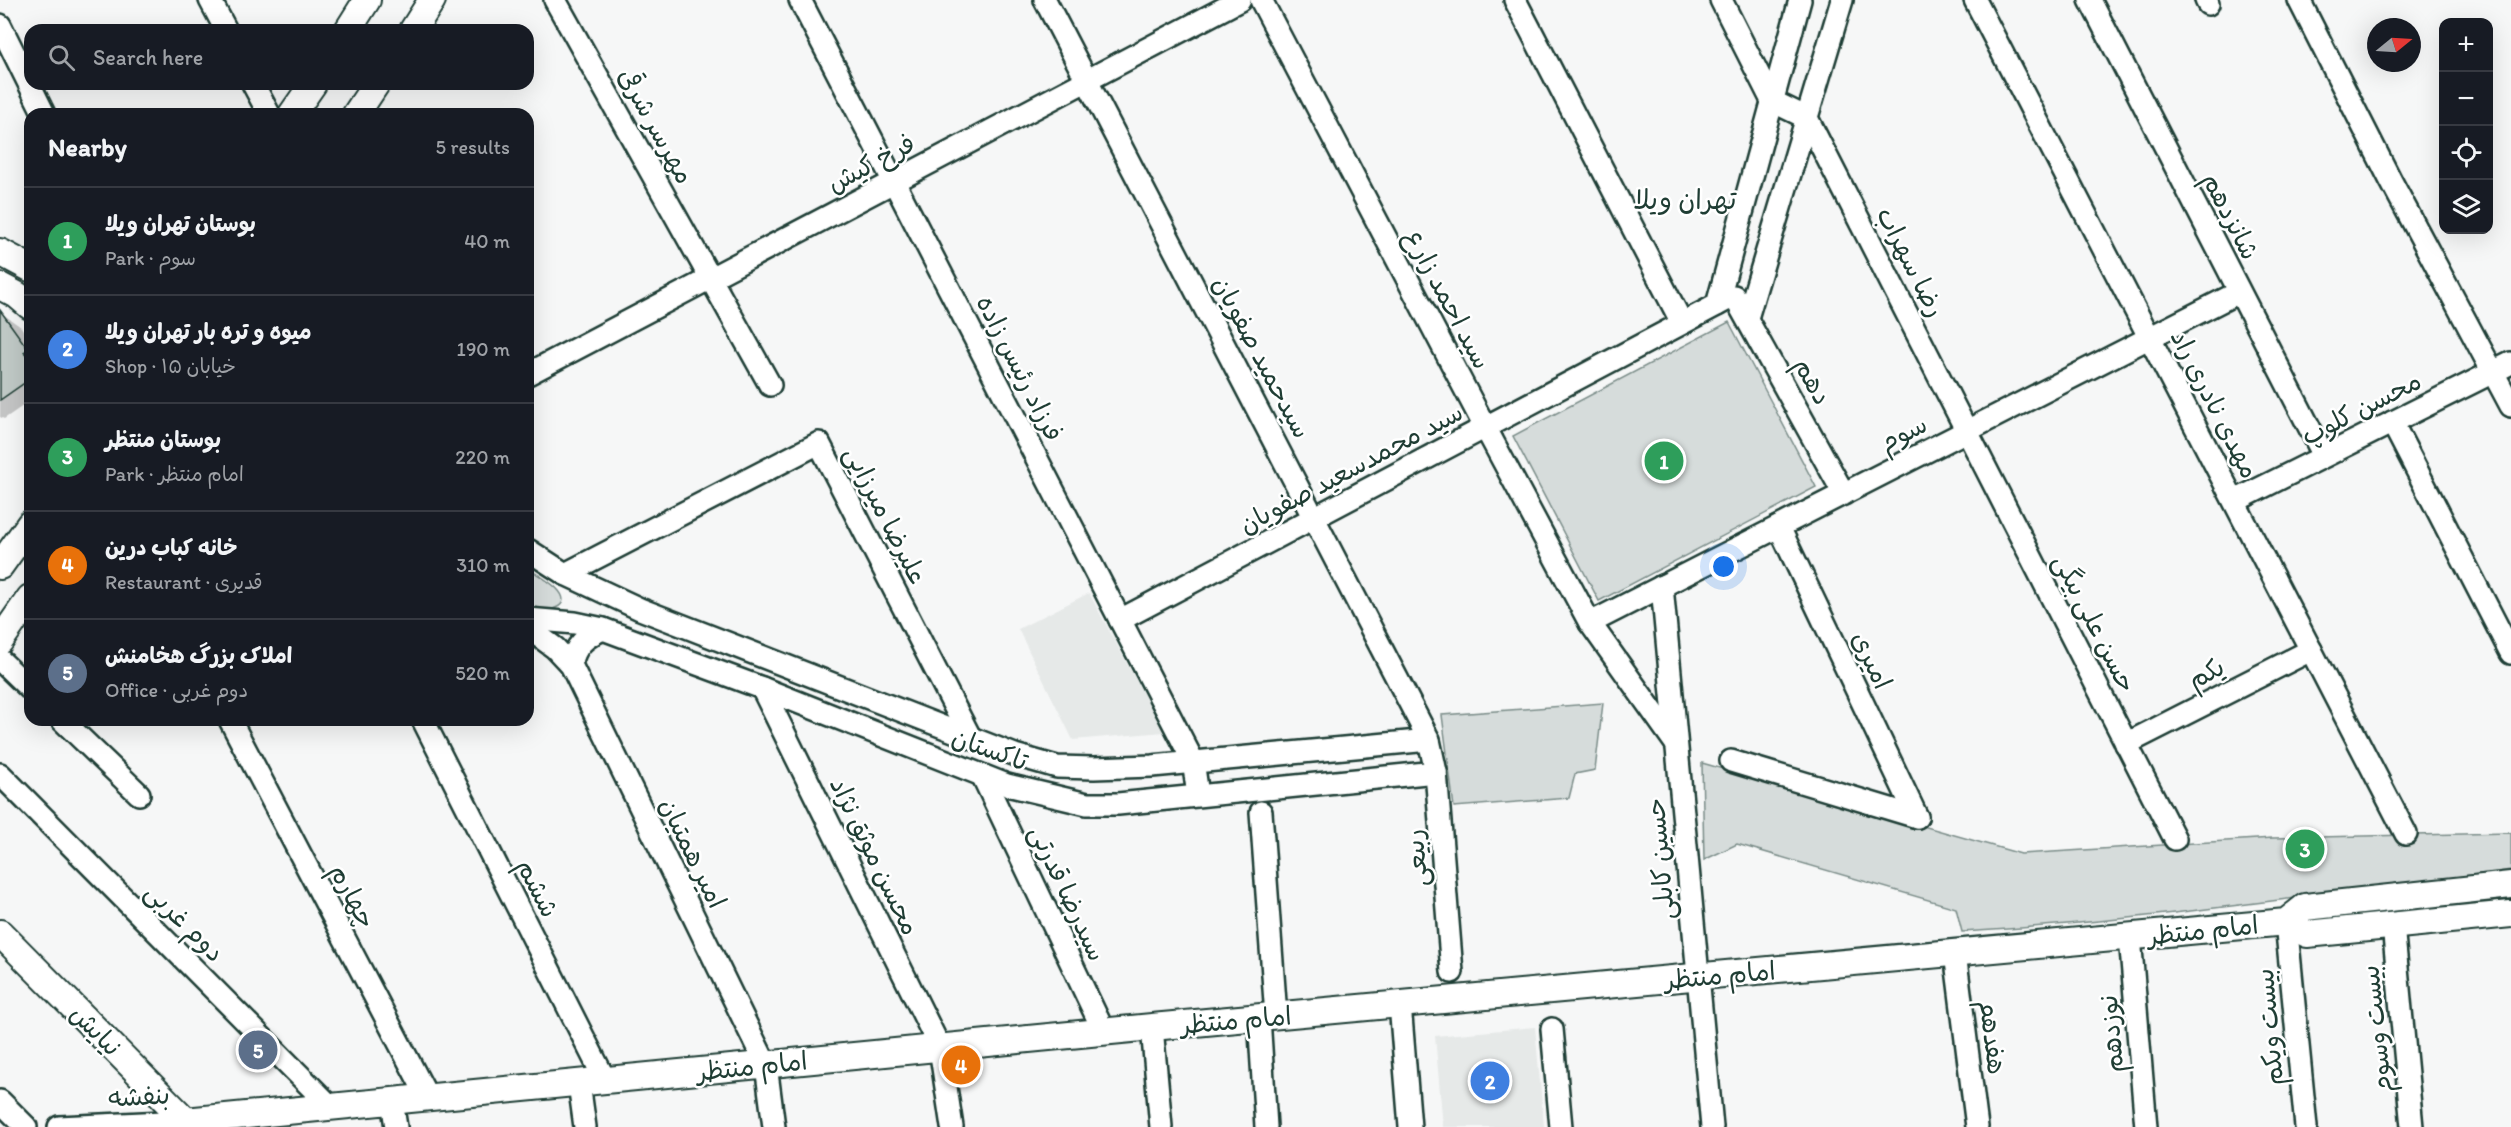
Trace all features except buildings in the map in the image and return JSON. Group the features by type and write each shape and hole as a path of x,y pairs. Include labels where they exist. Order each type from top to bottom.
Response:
{"main road":[{"path":"352,24 368,0"},
{"path":"417,24 432,0"},
{"path":"296,108 309,90"},
{"path":"360,108 372,90"},
{"path":"0,252 24,265"},
{"path":"0,286 24,301"},
{"path":"0,566 24,532"},
{"path":"0,641 24,607"},
{"name":"امام منتظر","path":"188,1124 331,1107 1152,1027 2286,922 2305,907 2511,885"},
{"name":"امام منتظر","path":"2286,922 2307,934 2511,914"},
{"name":"نیایش","path":"0,933 188,1124"}],"street":[{"path":"210,0 223,24"},
{"name":"مهرسر شرقی","path":"555,0 770,385"},
{"name":"فرزاد رئیس زاده","path":"800,0 1193,761 1198,795"},
{"name":"سیدحمید صفویان","path":"1045,0 1429,740"},
{"name":"فرخ کیش","path":"534,371 1239,0"},
{"name":"سید احمد زارع","path":"1261,0 1590,623 1676,744"},
{"path":"1515,0 1682,323"},
{"path":"1721,0 1772,101 1807,118"},
{"path":"1726,300 1772,101 1800,0"},
{"path":"1747,318 1842,0"},
{"name":"مهدی نادری راد","path":"1976,0 2406,834"},
{"name":"شانزدهم","path":"2090,0 2324,456"},
{"path":"2299,0 2502,367 2511,406"},
{"path":"0,25 24,74"},
{"path":"32,90 41,108"},
{"path":"257,90 266,108"},
{"name":"رضا سهراب","path":"1807,118 1967,431"},
{"name":"سوم","path":"1590,623 2239,292"},
{"name":"سید محمدسعید صفویان","path":"1120,620 1726,300"},
{"name":"دهم","path":"1726,300 1747,318 1844,494"},
{"name":"محسن کلوپ","path":"2235,501 2502,367"},
{"path":"2392,422 2511,653"},
{"name":"حسن علی بیگی","path":"1967,431 2175,839"},
{"name":"علیرضا میرزایی","path":"565,574 819,443 970,737"},
{"name":"امیری","path":"1731,761 1917,817 1779,527"},
{"name":"تاکستان","path":"534,554 565,574 640,609 1015,755 1057,767 1106,768 1429,740"},
{"name":"حسین کابلی","path":"1662,586 1712,1127"},
{"name":"تاکستان","path":"538,620 603,628 762,688 983,777 1055,798 1087,804 1118,804 1436,772"},
{"path":"571,665 573,655 583,639 603,628"},
{"name":"امیر همتیان","path":"534,632 555,648 571,665 766,1065 774,1127"},
{"path":"709,668 721,640"},
{"name":"یکم","path":"2126,744 2311,650"},
{"path":"0,660 24,683"},
{"name":"محسن موثق نژاد","path":"762,688 940,1048 952,1127"},
{"path":"68,726 139,794"},
{"name":"چهارم","path":"233,726 428,1098"},
{"name":"ششم","path":"426,726 605,1080"},
{"name":"ربیعی","path":"1429,740 1436,772 1452,972"},
{"name":"دوم غربی","path":"0,774 331,1107"},
{"name":"سیدرضا قدرتی","path":"983,777 1104,1032"},
{"path":"1261,812 1267,1017 1266,1127"},
{"name":"بیست ویکم","path":"2286,922 2306,1127"},
{"name":"بیست وسوم","path":"2393,926 2412,1127"},
{"name":"نوزدهم","path":"2130,937 2146,1127"},
{"name":"هفدهم","path":"1955,953 1977,1127"},
{"path":"1400,1004 1410,1127"},
{"path":"1152,1027 1161,1127"},
{"path":"1552,1029 1561,1127"},
{"path":"579,1083 585,1127"},
{"path":"0,1101 26,1127"},
{"path":"392,1101 396,1127"},
{"name":"بنفشه","path":"59,1127 188,1124"}],"shaded area":[{"path":"1729,322 1816,487 1599,601 1513,436"},
{"path":"534,572 556,588 563,598 559,606 534,611"},
{"path":"1089,593 1164,732 1073,740 1018,629"},
{"path":"1603,703 1595,770 1575,774 1569,798 1454,807 1442,715"},
{"path":"1702,763 2021,854 2273,838 2511,833 2511,870 2168,914 1962,932 1956,908 1737,844 1704,860"},
{"path":"1535,1027 1544,1127 1443,1127 1435,1036"}],"place":[{"name":"بوستان تهران ویلا","path":"1664,461"},
{"name":"بوستان منتظر","path":"2305,849"},
{"name":"املاک بزرگ هخامنش","path":"258,1050"},
{"name":"خانه کباب درین","path":"961,1065"},
{"name":"میوه و تره بار تهران ویلا","path":"1490,1081"}],"district":[{"name":"تهران ویلا","path":"1685,200"}]}
